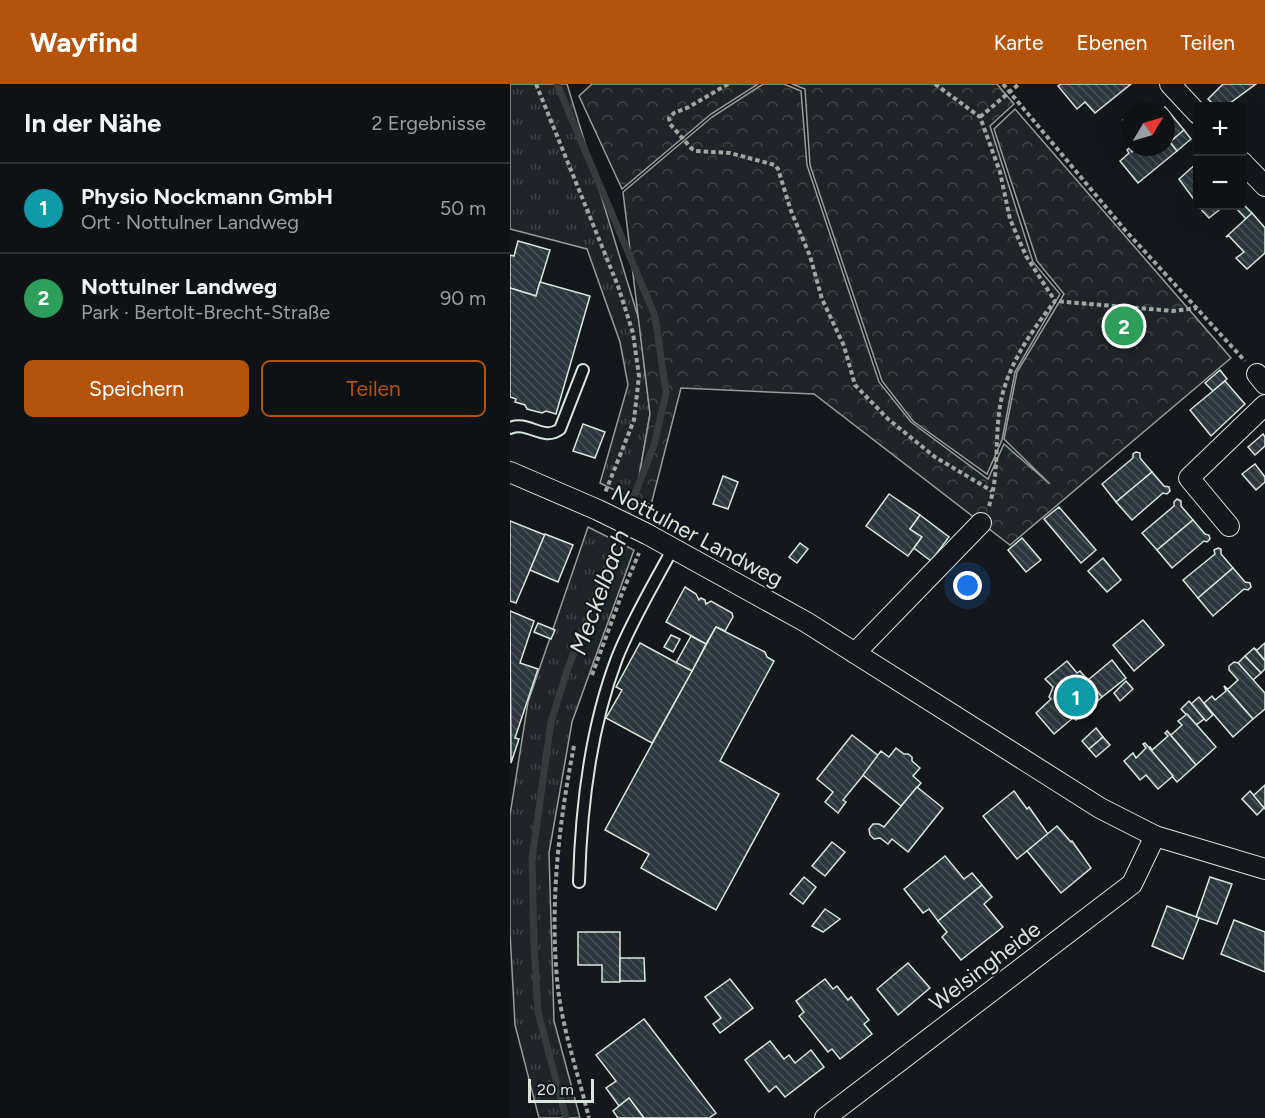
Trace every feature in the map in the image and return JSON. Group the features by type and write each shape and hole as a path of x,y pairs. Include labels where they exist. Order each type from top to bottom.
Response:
{"street":[{"path":"1170,84 1193,110"},
{"path":"1247,167 1265,186"},
{"path":"1229,526 1188,478 1265,405"},
{"name":"Nottulner Landweg","path":"510,472 641,531 806,622 1071,792 1100,808 1155,836 1265,869"},
{"path":"855,653 981,523"},
{"name":"Welsingheide","path":"825,1118 1132,884 1155,836"}],"lane":[{"path":"510,428 527,426 544,434 553,434 560,429 583,370"},
{"path":"579,882 588,774 601,706 618,657 673,548"}],"path":[{"path":"536,84 618,286 633,333 639,376 634,420 602,512"},
{"path":"728,84 690,107 674,113 669,118 669,124 696,151 730,153 775,165 810,256 822,299 844,346 855,385 888,419 935,458 992,491"},
{"path":"935,84 980,117 1000,172 1011,219 1026,256 1055,301"},
{"path":"1003,84 1125,230 1261,379"},
{"path":"980,117 1019,84"},
{"path":"981,523 990,504 1000,401 1011,368 1041,319 1055,301"},
{"path":"1055,301 1173,311 1197,308"}],"green space":[{"path":"510,84 567,84 639,320 650,414 635,500 600,483 628,385 620,342 587,249 510,229"},
{"path":"592,84 758,84 711,114 622,189 579,96"},
{"path":"763,84 784,84 801,91 807,165 879,382 911,422 988,479 1004,444 1050,484 1004,439 1017,372 1064,294 1037,261 994,129 1015,109 1231,358 1010,545 814,394 681,388 651,505 635,500 650,414 623,192 712,117"},
{"path":"792,84 997,84 1014,104 990,126 1033,262 1060,294 1015,372 1002,440 987,474 913,421 882,381 810,165 805,89"},
{"path":"588,527 634,550 572,722 549,853 554,1021 580,1118 539,1118 515,1025 510,933 510,815 528,702"}],"building":[{"path":"1061,84 1131,84 1095,113 1085,102 1077,109 1058,86"},
{"path":"1223,84 1256,84 1231,102 1211,102 1208,99"},
{"path":"1175,119 1184,130 1175,138"},
{"path":"1184,130 1191,139 1177,151 1175,138"},
{"path":"1126,156 1171,156 1138,183 1120,161"},
{"path":"1193,166 1193,198 1179,179"},
{"path":"1247,208 1252,213 1246,219 1238,210 1247,210"},
{"path":"1202,210 1219,210 1209,218"},
{"path":"1252,213 1265,228 1265,253 1247,269 1236,258 1244,252 1229,236 1226,237"},
{"path":"518,241 550,250 536,296 510,288 510,255 514,256"},
{"path":"540,282 590,296 556,414 527,409 525,405 515,402 516,399 510,397 510,288 536,296"},
{"path":"1220,370 1227,379 1213,391 1205,383"},
{"path":"1225,381 1245,404 1211,436 1190,410"},
{"path":"583,424 605,432 595,458 573,451"},
{"path":"1263,434 1265,446 1255,455 1248,447"},
{"path":"1136,452 1140,453 1140,458 1152,472 1116,502 1102,484 1133,458"},
{"path":"1255,464 1265,477 1265,482 1256,490 1242,474"},
{"path":"1152,472 1164,486 1169,487 1170,491 1167,494 1163,493 1132,520 1116,502"},
{"path":"723,476 738,482 728,509 713,504"},
{"path":"889,494 920,515 910,529 922,537 908,556 866,526"},
{"path":"1177,499 1181,501 1181,506 1193,520 1157,550 1142,533 1174,506"},
{"path":"1059,507 1096,550 1081,563 1044,519"},
{"path":"920,515 949,537 931,561 914,548 922,537 910,529"},
{"path":"1193,520 1205,534 1209,535 1210,539 1207,542 1204,541 1172,568 1157,550"},
{"path":"510,521 545,535 516,603 510,601"},
{"path":"545,534 573,545 558,582 530,570"},
{"path":"1022,538 1041,560 1026,572 1008,550"},
{"path":"800,543 808,549 797,563 789,557"},
{"path":"1218,548 1233,568 1198,598 1183,580 1215,554 1214,550"},
{"path":"1103,558 1121,580 1107,592 1088,571"},
{"path":"1233,568 1245,582 1250,583 1251,587 1248,590 1244,589 1213,616 1198,598"},
{"path":"685,587 696,594 699,600 701,598 705,600 706,604 711,601 732,613 733,617 725,631 716,627 706,644 666,622"},
{"path":"510,611 534,621 520,663 538,669 515,738 519,739 511,763"},
{"path":"1143,620 1164,645 1134,671 1113,645"},
{"path":"538,623 555,630 551,639 534,632"},
{"path":"716,627 765,652 767,657 774,661 720,761 779,794 716,910 641,868 649,854 605,830"},
{"path":"671,635 680,639 673,652 664,647"},
{"path":"691,636 706,644 692,671 676,663"},
{"path":"640,643 692,671 652,743 606,718 622,690 616,687"},
{"path":"1265,643 1265,661 1254,648 1257,650"},
{"path":"1254,648 1265,661 1265,669 1261,673 1245,656"},
{"path":"1245,656 1261,673 1253,680 1238,663"},
{"path":"1112,660 1126,678 1102,697 1088,680"},
{"path":"1067,661 1077,673 1080,671 1102,697 1076,720 1074,717 1054,734 1036,713 1051,699 1049,697 1053,687 1045,679"},
{"path":"1234,662 1238,663 1265,693 1265,709 1253,719 1224,686 1228,689 1238,680 1229,670 1229,666"},
{"path":"1126,681 1133,689 1120,701 1114,693"},
{"path":"1224,686 1253,719 1233,737 1204,703 1212,696 1215,700 1226,691"},
{"path":"1199,697 1213,715 1206,721 1191,704"},
{"path":"1189,701 1204,719 1196,725 1181,709"},
{"path":"1187,714 1216,747 1196,765 1167,731 1171,735 1182,725 1178,721"},
{"path":"1096,728 1103,737 1089,749 1082,741"},
{"path":"1167,731 1196,765 1177,782 1148,748 1152,750 1168,736 1165,733"},
{"path":"852,735 879,756 843,800 846,802 838,813 825,802 833,792 817,779"},
{"path":"1103,737 1110,745 1096,757 1089,749"},
{"path":"1145,743 1173,776 1158,789 1146,775 1140,780 1124,761 1133,753 1136,758 1146,748 1143,744"},
{"path":"896,748 912,757 912,761 920,768 913,776 921,783 901,806 863,775 881,751 889,757"},
{"path":"1265,785 1265,809 1253,796"},
{"path":"917,787 943,808 908,852 892,839 888,844 880,838 874,839 869,829 873,824 884,827"},
{"path":"1014,791 1027,809 1029,807 1048,834 1017,859 983,816"},
{"path":"1250,791 1264,808 1257,815 1242,799"},
{"path":"1057,826 1072,841 1091,868 1061,893 1027,851"},
{"path":"832,842 845,852 825,876 812,866"},
{"path":"945,856 964,879 972,873 982,885 938,921 929,909 923,913 904,889"},
{"path":"804,877 816,887 803,904 790,894"},
{"path":"1210,877 1232,884 1217,924 1196,917"},
{"path":"982,885 992,897 984,904 1003,927 961,960 942,937 947,932 938,921"},
{"path":"1167,906 1199,918 1183,959 1152,946"},
{"path":"825,909 840,919 823,932 812,926"},
{"path":"1234,920 1265,932 1265,972 1221,954"},
{"path":"578,932 620,932 620,982 602,982 602,965 578,965"},
{"path":"620,958 644,958 645,981 620,981"},
{"path":"908,963 930,988 898,1015 877,989"},
{"path":"730,979 753,1008 720,1033 713,1024 721,1018 705,997"},
{"path":"825,979 833,989 837,986 848,1000 851,997 869,1020 864,1024 872,1034 840,1059 832,1049 828,1052 799,1016 804,1012 796,1001"},
{"path":"644,1019 716,1113 709,1118 644,1118 629,1098 619,1106 606,1088 616,1081 596,1055"},
{"path":"770,1041 784,1059 789,1055 795,1063 811,1050 824,1067 785,1097 776,1086 769,1092 745,1060"},
{"path":"629,1098 644,1118 618,1118 613,1111"}],"waterway":[{"name":"Meckelbach","path":"557,84 655,316 666,393 654,445 568,668 551,722 532,858 538,1012 566,1118"}],"place":[{"name":"Nottulner Landweg","path":"1124,326"},
{"name":"Physio Nockmann GmbH","path":"1076,697"}]}
